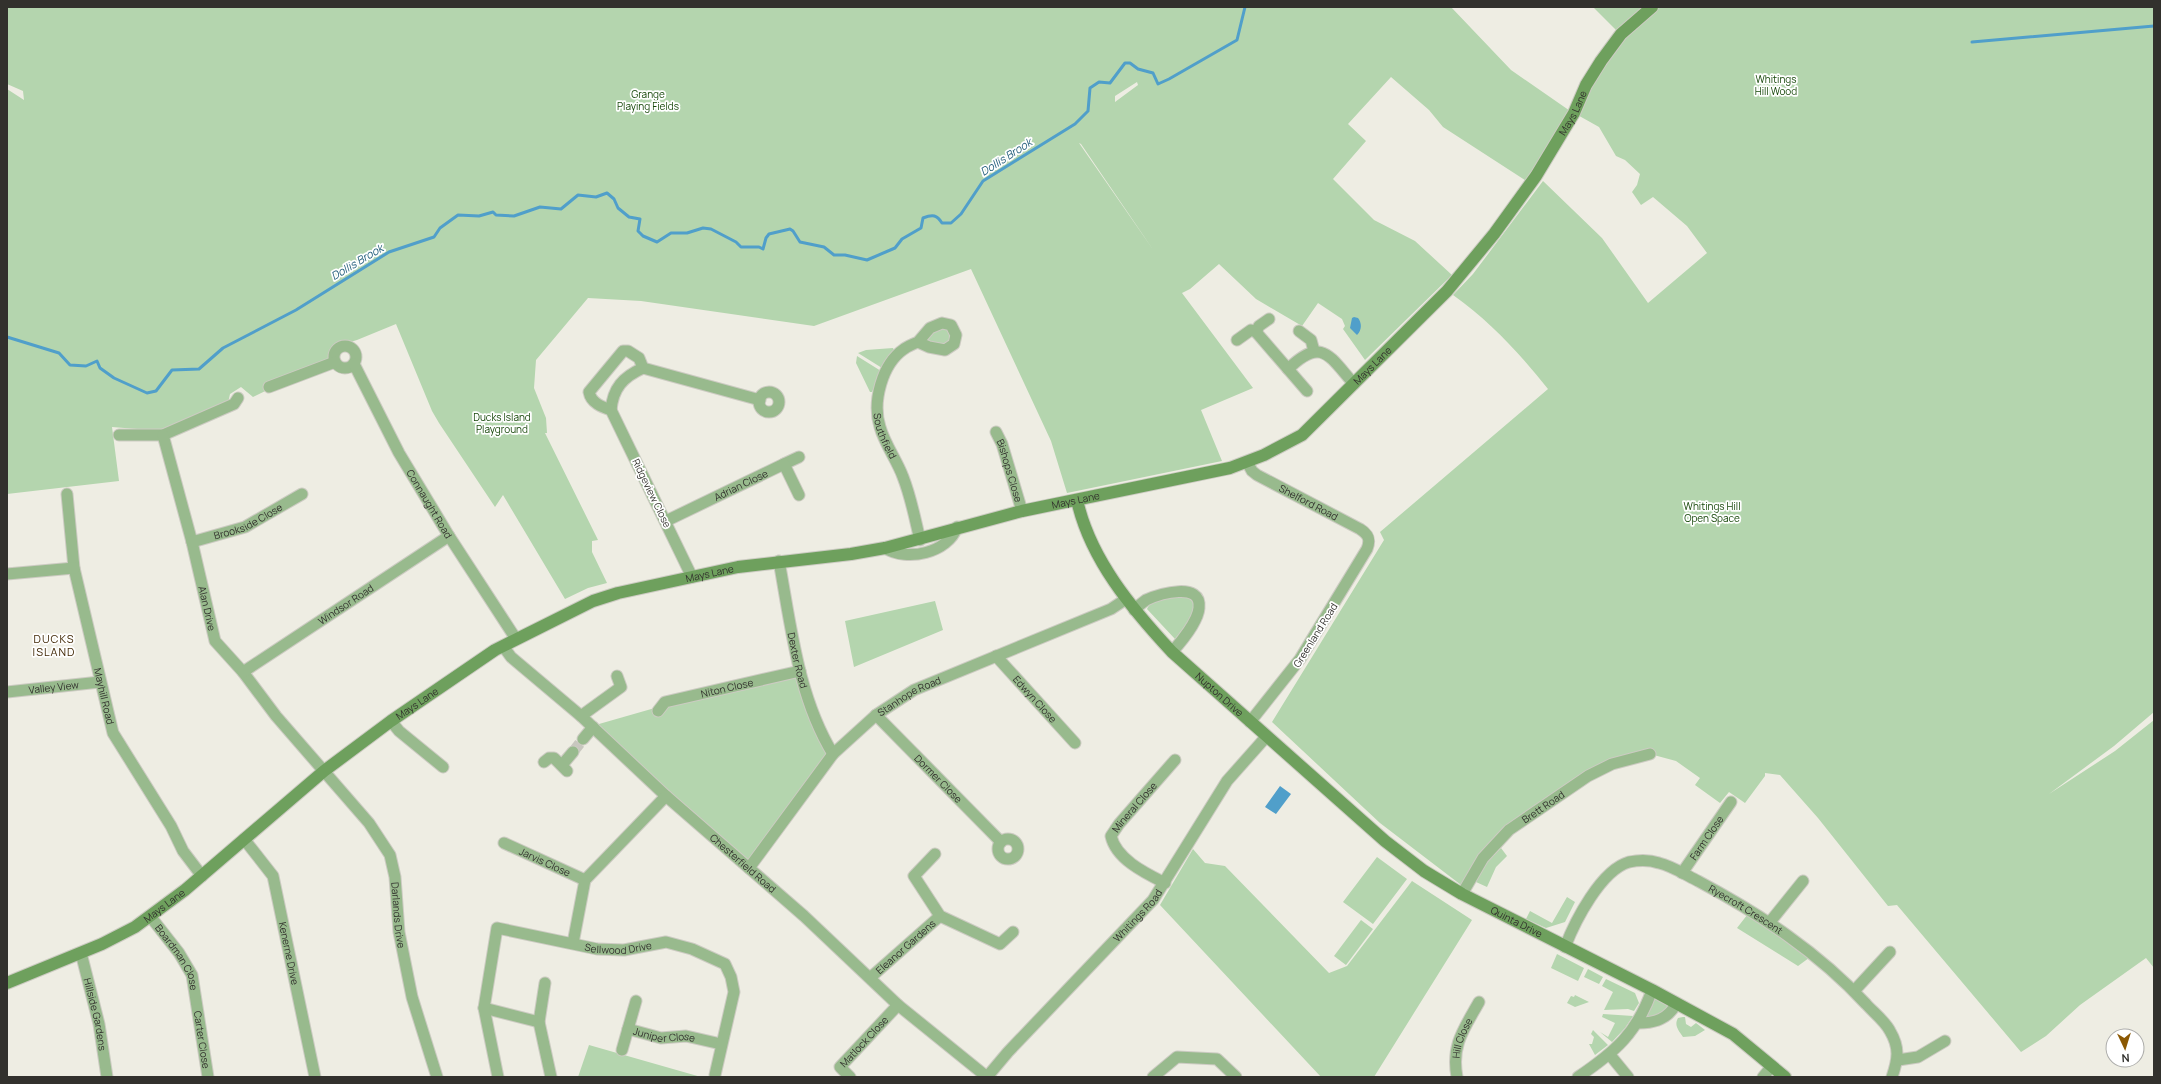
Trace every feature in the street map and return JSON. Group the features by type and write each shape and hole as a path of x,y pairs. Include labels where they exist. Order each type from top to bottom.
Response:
{"street":[{"name":"Mays Lane","path":"7,983 81,953 118,936 150,916 202,876 324,772 391,721 468,667 516,638 598,599 692,577 779,561 851,554 920,540 957,527 1022,510 1194,476 1247,462 1302,435 1447,291 1494,234 1530,184 1555,144 1574,113 1586,85 1601,61 1621,34 1652,7"},
{"path":"1256,332 1259,326 1269,319"},
{"path":"1237,340 1252,330 1256,332 1306,391"},
{"path":"1299,331 1311,340 1314,351"},
{"name":"Southfield","path":"918,342 904,348 893,360 881,386 877,407 880,427 903,476 920,540"},
{"name":"Connaught Road","path":"335,362 335,353 340,346 348,346 355,350 357,357 354,364 399,452 448,536 516,638"},
{"path":"643,368 639,358 628,350 623,351 589,392 593,400 600,406 611,410 615,390 630,374 643,368 760,400"},
{"path":"1288,369 1306,353 1314,351 1324,354 1332,359 1354,384"},
{"path":"269,387 335,362 344,368 354,364"},
{"path":"119,435 163,435 234,404 238,398"},
{"name":"Ridgeview Close","path":"611,410 692,577"},
{"name":"Bishops Close","path":"996,432 1002,444 1022,510"},
{"name":"Alan Drive","path":"163,435 192,542 215,641 243,672 276,716 324,772"},
{"name":"Adrian Close","path":"666,521 799,457"},
{"name":"Shelford Road","path":"1247,462 1252,471 1257,475 1360,529 1368,535 1370,541"},
{"path":"784,464 799,495"},
{"name":"Mayhill Road","path":"67,494 74,568 113,733 171,826 183,851 202,876"},
{"name":"Brookside Close","path":"192,542 244,527 302,494"},
{"name":"Nupton Drive","path":"1077,500 1086,528 1111,575 1134,610 1172,652 1266,737"},
{"path":"885,548 894,554 908,555 927,552 942,546 954,537 957,527"},
{"name":"Windsor Road","path":"243,672 448,536"},
{"name":"Greenland Road","path":"1250,722 1300,659 1367,549 1370,541"},
{"name":"Dexter Road","path":"779,561 800,671 810,711 832,754"},
{"path":"7,574 74,568"},
{"path":"1134,610 1152,598 1182,591 1190,592 1197,597 1199,603 1198,612 1183,639 1172,652"},
{"name":"Stanhope Road","path":"749,868 832,754 876,715 914,690 1111,609 1126,599"},
{"name":"Chesterfield Road","path":"503,646 511,657 593,726 666,796 749,868 871,978 898,1005 987,1077"},
{"name":"Edwyn Close","path":"996,656 1075,743"},
{"name":"Niton Close","path":"658,710 665,702 800,671"},
{"path":"581,716 621,687 617,676"},
{"name":"Valley View","path":"7,692 100,682"},
{"name":"Dormer Close","path":"876,715 1001,842"},
{"path":"391,721 400,731 443,767"},
{"path":"583,739 593,726"},
{"name":"Whitings Road","path":"987,1077 1008,1052 1143,912 1164,883 1227,781 1266,737"},
{"name":"Quinta Drive","path":"1266,737 1385,841 1424,871 1462,894 1652,990 1676,1004 1688,1008 1733,1034 1785,1077"},
{"path":"544,762 549,758 554,758 564,768 573,752"},
{"name":"Brett Road","path":"1462,894 1483,858 1510,830 1588,776 1612,764 1650,754"},
{"name":"Mineral Close","path":"1164,883 1139,870 1114,846 1112,836 1119,824 1175,760"},
{"name":"Darlands Drive","path":"324,772 369,823 390,855 395,877 399,932 412,997 436,1077"},
{"path":"586,880 666,796"},
{"name":"Farm Close","path":"1682,873 1731,802"},
{"name":"Kenerne Drive","path":"244,839 273,876 316,1077"},
{"name":"Jarvis Close","path":"504,843 586,880"},
{"path":"935,854 914,876 940,916 1000,944 1013,932"},
{"name":"Ryecroft Crescent","path":"1565,947 1574,926 1596,890 1610,874 1628,862 1644,860 1660,863 1682,873 1770,922 1813,955 1854,991 1890,1030 1896,1045 1898,1060"},
{"name":"Sellwood Drive","path":"586,880 573,943 597,949 624,950 666,942 692,949 725,964 731,977 734,992 715,1074"},
{"path":"1770,922 1803,881"},
{"name":"Boardman Close","path":"150,916 189,967 192,975 196,1002"},
{"name":"Eleanor Gardens","path":"871,978 940,916"},
{"path":"498,1077 484,1008 497,928 573,943"},
{"path":"1854,991 1890,952"},
{"name":"Hillside Gardens","path":"81,953 96,1009 107,1077"},
{"path":"545,983 539,1022 551,1077"},
{"path":"1578,1077 1610,1055 1639,1023 1652,990"},
{"path":"628,1029 636,1001"},
{"name":"Carter Close","path":"196,1002 208,1077"},
{"name":"Hill Close","path":"1458,1077 1456,1050 1460,1035 1479,1002"},
{"path":"1639,1023 1655,1023 1671,1012 1676,1004"},
{"name":"Matlock Close","path":"850,1077 840,1067 898,1005"},
{"path":"484,1008 539,1022"},
{"name":"Juniper Close","path":"622,1050 628,1029 661,1038 686,1036 721,1044"},
{"path":"1892,1077 1898,1060 1918,1057 1945,1041"},
{"path":"1610,1055 1628,1077"},
{"path":"1153,1077 1177,1057 1217,1059 1236,1077"},
{"path":"1763,1077 1772,1066"}],"green space":[{"path":"7,7 1451,7 1511,70 1573,113 1621,35 1593,7 2154,7 2154,712 2114,746 2049,794 2115,751 2154,720 2154,968 2146,958 2080,1005 2046,1036 2021,1052 1897,905 1888,906 1818,818 1780,775 1765,773 1765,776 1745,803 1729,792 1720,803 1695,785 1700,778 1676,761 1650,754 1612,764 1509,830 1465,888 1380,823 1272,722 1384,540 1380,532 1548,389 1527,363 1492,327 1453,295 1473,274 1543,181 1602,238 1648,303 1707,253 1687,226 1653,197 1641,205 1632,192 1637,185 1640,174 1625,160 1616,156 1599,127 1574,113 1531,184 1443,127 1429,110 1391,77 1348,124 1366,141 1333,179 1374,220 1415,241 1452,275 1365,360 1343,329 1345,326 1342,319 1318,303 1302,326 1256,299 1219,264 1190,289 1182,293 1253,388 1201,410 1222,461 1067,493 1051,441 971,269 814,326 641,301 588,298 536,360 534,388 546,418 547,433 545,433 598,540 592,541 592,552 607,583 588,588 565,599 503,495 495,507 439,423 432,411 396,324 357,340 340,345 329,360 253,397 241,387 230,394 228,403 162,431 112,427 119,481 7,494 7,89 24,100 23,91 7,84","holes":["1137,82 1138,85 1115,102 1115,96","1079,143 1081,144 1154,251"]},
{"path":"937,328 949,328 951,342 943,346 928,343 928,337"},
{"path":"893,348 894,350 882,368 858,353 866,350"},
{"path":"857,356 881,371 872,392 870,392 856,363"},
{"path":"1184,595 1194,600 1195,613 1175,639 1147,609 1153,602 1158,600"},
{"path":"935,601 943,630 854,667 845,621"},
{"path":"800,671 833,754 749,868 592,726 749,681"},
{"path":"1501,848 1507,856 1496,867 1487,887 1476,882 1487,862"},
{"path":"1193,849 1205,863 1225,866 1329,973 1347,966 1412,881 1472,920 1374,1077 1321,1077 1160,905"},
{"path":"1377,857 1407,879 1373,924 1343,902"},
{"path":"1567,897 1575,902 1565,922 1546,928 1526,919 1530,911 1552,923"},
{"path":"1751,910 1813,955 1798,966 1737,928"},
{"path":"1361,920 1373,929 1346,965 1334,956"},
{"path":"1557,954 1584,968 1578,981 1551,968"},
{"path":"1588,969 1603,977 1599,984 1584,977"},
{"path":"1606,979 1635,993 1639,1003 1634,1011 1628,1009 1604,1010 1613,992 1602,986"},
{"path":"1652,992 1673,1001 1655,1023 1639,1023"},
{"path":"1575,995 1589,1002 1575,1007 1567,1003 1571,996 1574,997"},
{"path":"1603,1014 1633,1016 1625,1028 1612,1042 1600,1032 1608,1037 1615,1023 1602,1017"},
{"path":"1685,1017 1686,1024 1691,1027 1696,1023 1705,1030 1695,1036 1683,1037 1678,1030 1676,1023 1678,1018"},
{"path":"1593,1030 1608,1045 1595,1055 1589,1044 1592,1044 1594,1037 1591,1034"},
{"path":"589,1045 701,1077 578,1077"}],"water":[{"path":"1352,318 1358,318 1361,324 1361,329 1357,335 1350,328"},
{"path":"1280,786 1291,794 1276,814 1265,807"}],"waterway":[{"name":"Dollis Brook","path":"7,337 59,353 70,365 86,366 97,361 100,368 114,378 147,393 156,391 172,370 199,369 223,348 296,310 389,252 434,237 440,228 458,215 479,216 493,212 496,215 514,216 540,207 561,209 578,195 596,197 607,193 614,199 618,208 629,217 640,219 638,231 643,236 657,242 671,233 687,233 703,228 711,229 736,242 741,247 759,247 763,249 766,238 769,234 790,229 800,242 824,247 834,255 845,255 867,260 895,248 902,239 921,228 923,218 934,216 942,223 951,223 961,214 983,181 1075,124 1088,111 1090,88 1099,82 1110,83 1125,63 1130,63 1138,69 1153,73 1158,84 1237,40 1245,7"},
{"path":"1972,42 2154,26"}],"tunnel":[{"path":"573,752 583,739"}],"district":[{"name":"DUCKS ISLAND","path":"54,645"}],"park label":[{"name":"Whitings Hill Wood","path":"1776,84"},
{"name":"Grange Playing Fields","path":"648,100"},
{"name":"Ducks Island Playground","path":"502,422"},
{"name":"Whitings Hill Open Space","path":"1712,512"}]}
